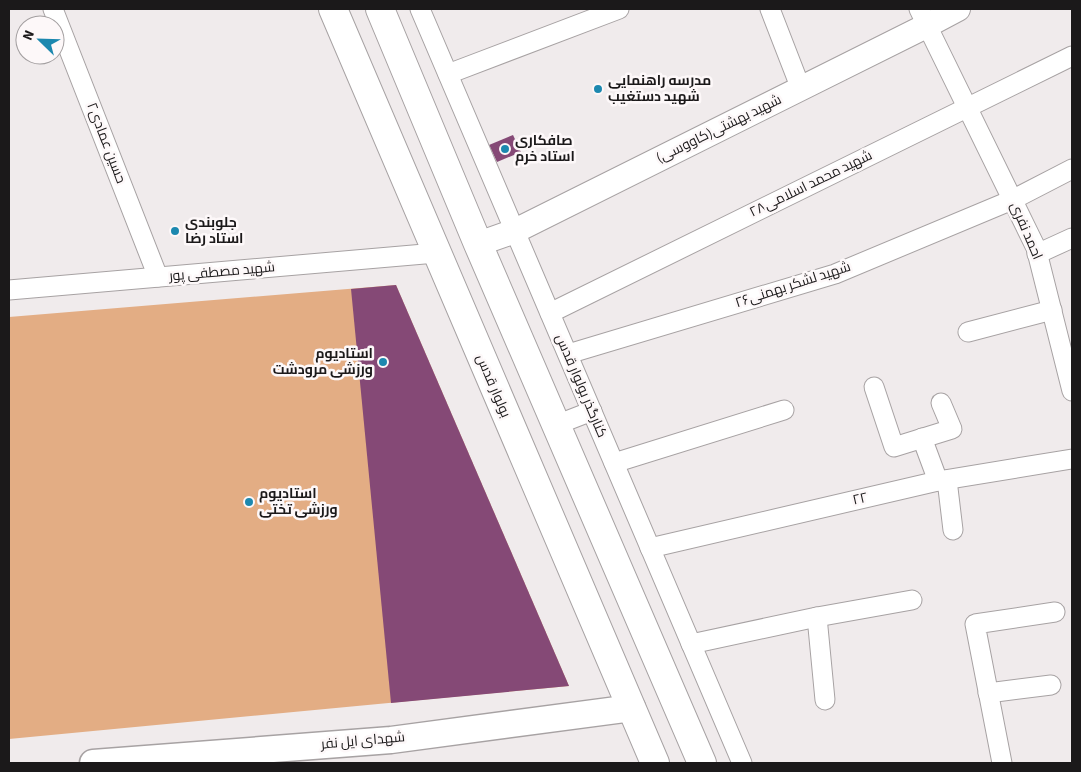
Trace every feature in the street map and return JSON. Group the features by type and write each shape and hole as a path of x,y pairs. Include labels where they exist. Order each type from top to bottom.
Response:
{"main road":[{"name":"بولوار قدس","path":"333,9 655,763"},
{"path":"380,9 478,244 702,763"},
{"name":"شهدای ایل نفر","path":"93,763 257,757 632,708"}],"street":[{"name":"حسین عمادی۲","path":"53,9 158,277"},
{"name":"کنارگذر بولوار قدس","path":"420,9 742,763"},
{"path":"448,74 619,9"},
{"path":"770,9 801,89"},
{"name":"شهید بهشتی(کاووسی)","path":"478,244 515,231 801,89 923,18 958,9"},
{"name":"احمد نفری","path":"923,18 1037,254 1072,391"},
{"name":"شهید محمد اسلامی۲۸","path":"550,313 1072,56"},
{"name":"شهید لشکر بهمنی۲۶","path":"568,354 835,274 1012,200 1072,169"},
{"path":"1037,254 1072,238"},
{"name":"شهید مصطفی پور","path":"9,290 436,253"},
{"path":"968,332 1052,310"},
{"path":"874,387 894,447 952,429 941,403"},
{"path":"614,463 784,410"},
{"path":"556,425 592,411"},
{"path":"922,438 942,481 954,530"},
{"name":"۲۲","path":"650,548 942,481 1072,459"},
{"path":"691,644 817,617 912,600"},
{"path":"1002,763 975,624 1055,612"},
{"path":"817,617 825,700"},
{"path":"988,694 1051,685"}],"shaded area":[{"name":"استادیوم ورزشی تختی","path":"396,285 569,686 9,739 9,317"}],"building":[{"name":"صافکاری استاد خرم","path":"513,135 521,152 497,162 489,145"},
{"path":"396,285 569,686 391,703 351,289"}],"place":[{"name":"مدرسه راهنمایی شهید دستغیب","path":"598,89"},
{"name":"صافکاری استاد خرم","path":"505,149"},
{"name":"جلوبندی استاد رضا","path":"175,231"},
{"name":"استادیوم ورزشی مرودشت","path":"383,362"},
{"name":"استادیوم ورزشی تختی","path":"249,502"}]}
